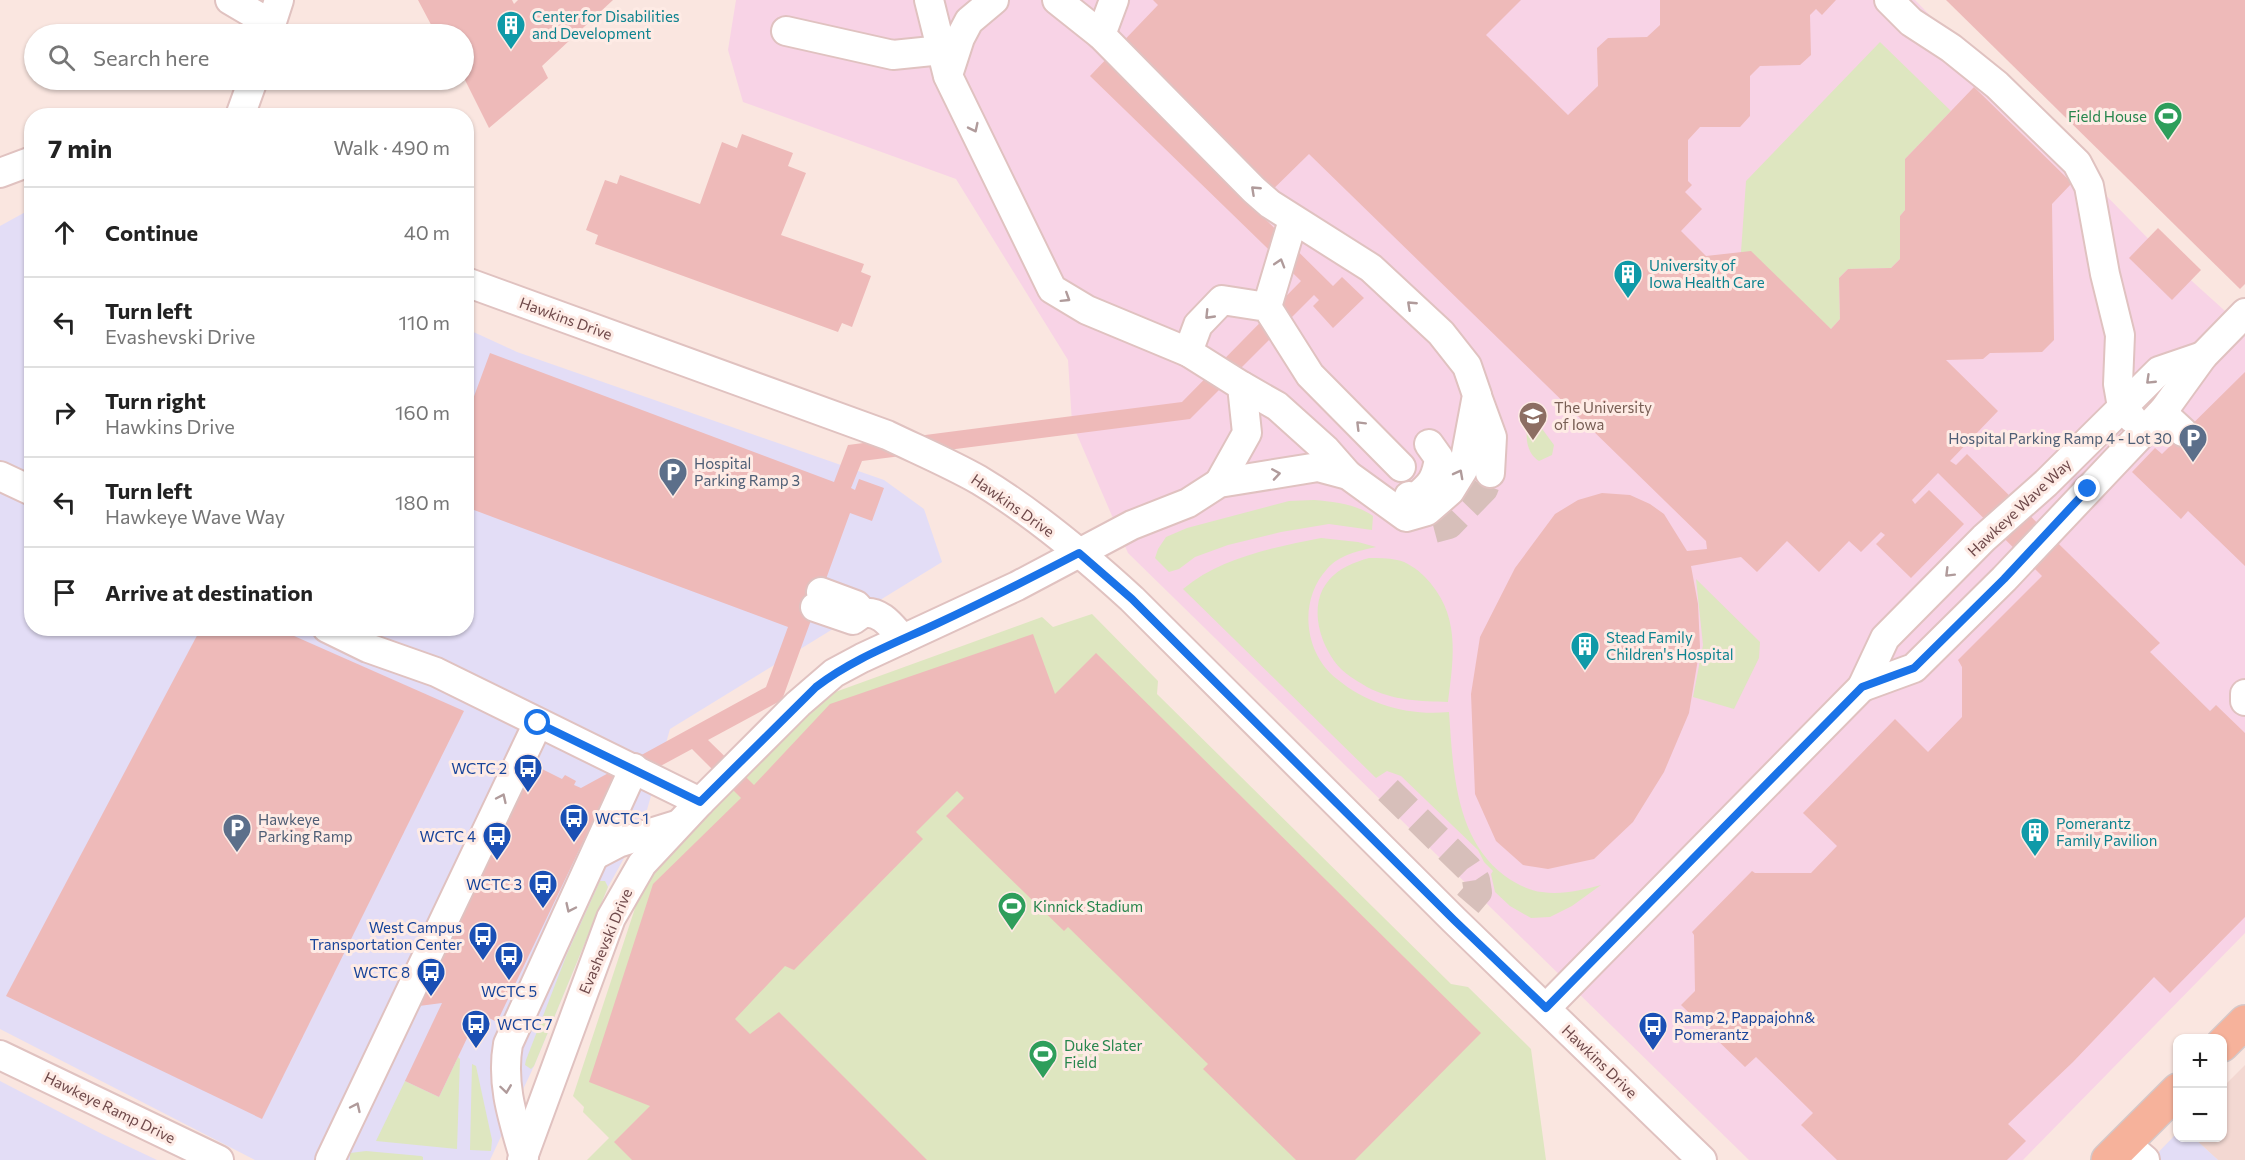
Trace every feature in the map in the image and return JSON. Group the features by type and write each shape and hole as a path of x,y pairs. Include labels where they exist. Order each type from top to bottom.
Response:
{"main road":[{"path":"2227,1041 2245,1022"},
{"path":"2126,1154 2173,1096"}],"street":[{"path":"230,0 273,20"},
{"path":"945,63 969,21 994,0"},
{"path":"1057,0 1101,35 1270,204 1371,268 1441,333 1467,366 1477,394 1492,437 1490,473"},
{"path":"1101,35 1114,0"},
{"path":"1889,0 1911,22 1951,48 1997,85 2077,163 2089,186 2105,274 2120,335 2118,384 2122,407 2144,430"},
{"path":"938,6 945,63 1052,289 1087,310 1188,352 1277,406 1326,450 1355,481 1406,517 1434,529"},
{"path":"786,31 893,55 945,63"},
{"path":"243,108 249,90"},
{"path":"0,173 24,164"},
{"path":"1293,219 1267,307 1310,375 1401,467"},
{"name":"Hawkins Drive","path":"474,285 887,435 943,461 980,481 1015,504 1079,553 1132,599 1445,911 1702,1160"},
{"path":"1188,352 1198,326 1222,300 1267,307"},
{"name":"Hawkeye Wave Way","path":"1862,687 1914,668 2004,579 2164,410 2203,356 2245,314"},
{"name":"Hawkeye Wave Way","path":"1546,1008 1862,687 1885,638 1895,626 1984,538 2046,483 2159,371 2203,356"},
{"path":"1219,483 1247,433 1242,386"},
{"path":"1406,517 1427,511 1450,491 1463,470 1477,394"},
{"path":"2164,410 2170,420 2183,432"},
{"path":"1219,483 1318,467 1355,481 1415,498 1429,486 1437,475 1439,458 1429,444"},
{"path":"0,476 24,487"},
{"name":"Evashevski Drive","path":"523,1159 596,957 619,902 642,864 678,824 816,687 834,673 1017,586 1132,525 1188,503 1219,483"},
{"path":"818,600 853,620 863,612 873,612 884,618 903,639"},
{"path":"343,636 368,648 436,672 700,802"},
{"path":"2245,694 2245,701"},
{"path":"330,1160 538,723"},
{"path":"523,1159 505,1083 504,1063 508,1044 634,768"},
{"path":"595,855 618,843 678,824"},
{"name":"Hawkeye Ramp Drive","path":"0,1055 219,1160"}],"shaded area":[{"name":"The University of Iowa","path":"736,0 1915,0 2173,264 2245,329 2245,933 2023,1160 1749,1160 1128,553 1072,423 1068,360 956,179 743,102 728,50"},
{"path":"24,213 24,636 474,636 474,332 517,352 884,480 924,509 942,562 670,729 643,824 608,887 534,1066 490,1160 255,1160 0,1029 0,226"},
{"path":"2245,1065 2245,1160 2218,1160 2198,1142 2227,1142 2227,1083"},
{"path":"0,1081 102,1134 157,1160 0,1160"},
{"path":"2173,1137 2173,1142 2198,1142 2218,1160 2151,1160"}],"green space":[{"path":"1880,42 1951,111 1905,159 1905,210 1900,216 1900,259 1891,268 1848,269 1839,278 1840,319 1831,329 1741,252 1746,181"},
{"path":"1531,421 1540,426 1554,445 1552,455 1539,461 1531,454 1528,444 1527,427 1528,422"},
{"path":"1314,500 1345,504 1366,512 1373,516 1372,530 1329,524 1281,532 1228,545 1195,557 1179,569 1169,572 1155,558 1166,537 1187,528 1289,501"},
{"path":"1321,538 1358,542 1376,547 1349,554 1337,560 1327,569 1312,596 1309,626 1317,655 1326,668 1349,688 1376,702 1404,710 1449,712 1455,779 1466,823 1488,861 1505,876 1527,888 1549,893 1601,885 1572,906 1550,917 1531,918 1510,906 1495,892 1491,874 1493,871 1484,862 1478,850 1401,776 1387,771 1376,778 1183,589 1214,569 1249,555"},
{"path":"1369,558 1394,559 1404,562 1424,576 1436,590 1444,605 1452,636 1453,652 1448,702 1407,699 1377,692 1344,672 1327,649 1319,626 1319,601 1322,590 1329,580 1342,569"},
{"path":"1696,579 1760,642 1759,658 1734,709 1693,697 1703,645"},
{"name":"Kinnick Stadium","path":"1092,614 1158,681 1157,694 1451,984 1468,987 1531,1049 1546,1160 587,1160 609,1138 583,1112 584,1107 573,1096 645,878 827,695 1042,617 1053,627"},
{"path":"600,881 605,881 608,887 531,1069 525,1065 526,1060 567,954"},
{"path":"458,1057 460,1059 457,1149 376,1141 405,1081 439,1097"},
{"path":"472,1064 476,1066 492,1140 491,1151 470,1150"},
{"path":"366,1151 421,1156 423,1160 350,1160 350,1153"}],"building":[{"name":"Center for Disabilities and Development","path":"418,0 512,0 514,4 518,0 613,0 542,66 548,78 489,128 470,90 474,90 474,24 431,24"},
{"path":"1153,0 1521,0 1486,35 1568,115 1598,86 1597,48 1608,38 1647,37 1660,25 1660,0 1836,0 1822,15 1816,9 1810,15 1811,55 1800,65 1760,66 1750,76 1750,116 1740,127 1700,127 1688,140 1688,181 1692,185 1685,192 1702,209 1681,231 1706,256 1751,251 1831,329 1840,319 1839,278 1848,269 1891,268 1900,259 1900,216 1905,210 1905,159 1974,87 2072,183 2052,204 2054,340 2042,352 1990,353 1983,359 1946,360 1998,411 1950,461 1956,465 1967,454 2160,643 2150,652 2210,711 2216,705 2245,733 2245,917 2170,993 2154,977 2073,1062 2008,1124 2026,1141 2007,1160 1837,1160 1801,1125 1813,1113 1756,1057 1745,1067 1681,1005 1695,991 1694,935 1692,932 1752,871 1755,873 1811,873 1837,846 1803,813 1895,719 1928,752 1962,717 1962,667 1958,660 2042,576 1938,473 1912,500 1915,504 1929,490 1964,524 1911,578 1876,544 1885,535 1881,532 1861,552 1849,541 1819,572 1787,541 1757,572 1741,557 1691,566 1698,604 1700,647 1689,713 1664,772 1633,822 1594,859 1548,869 1523,865 1496,841 1475,794 1471,694 1480,637 1515,568 1555,514 1578,500 1602,493 1630,495 1650,504 1664,514 1687,551 1707,549 1706,541 1309,154 1254,208 1333,286 1342,277 1364,298 1333,328 1313,306 1319,300 1314,295 1190,419 862,461 851,488 855,490 859,479 884,488 872,521 850,513 782,700 708,740 754,785 830,704 1033,634 1055,694 1096,653 1481,1033 1355,1160 1296,1160 1203,1069 1208,1064 1068,927 1064,931 946,816 964,798 957,791 916,832 923,839 794,970 785,966 735,1019 750,1034 779,1012 927,1160 632,1160 614,1142 650,1106 589,1082 653,884 741,798 692,749 605,796 497,1022 479,1013 439,1097 405,1081 442,1003 419,1006 534,765 562,779 565,775 576,781 574,785 581,788 766,687 788,627 474,510 474,396 490,353 834,482 848,445 1182,402 1301,281 1090,76 1158,5"},
{"name":"Field House","path":"1946,0 2245,0 2245,284 2240,289"},
{"path":"742,134 793,153 788,166 806,173 781,235 864,264 861,272 871,276 852,327 842,323 838,332 595,244 598,235 586,230 605,180 617,184 620,175 700,204 722,142 737,148"},
{"path":"2158,228 2201,270 2172,300 2129,258"},
{"name":"Hospital Parking Ramp 4 - Lot 30","path":"2245,372 2245,566 2188,511 2181,519 2132,472 2155,448 2162,454"},
{"name":"Hawkeye Parking Ramp","path":"197,636 294,636 464,711 262,1119 6,996"}],"tunnel":[{"path":"1434,529 1449,525 1484,489 1490,473"},
{"path":"1388,790 1468,868 1476,880 1478,892 1454,920"}],"place":[{"name":"Center for Disabilities and Development","path":"511,50"},
{"name":"Field House","path":"2168,142"},
{"name":"University of Iowa Health Care","path":"1628,300"},
{"name":"The University of Iowa","path":"1533,442"},
{"name":"Hospital Parking Ramp 4 - Lot 30","path":"2193,464"},
{"name":"Hospital Parking Ramp 3","path":"673,498"},
{"name":"Stead Family Children's Hospital","path":"1585,672"},
{"name":"WCTC 2","path":"528,794"},
{"name":"WCTC 1","path":"574,844"},
{"name":"Hawkeye Parking Ramp","path":"237,854"},
{"name":"Pomerantz Family Pavilion","path":"2035,858"},
{"name":"WCTC 4","path":"497,862"},
{"name":"WCTC 3","path":"543,910"},
{"name":"Kinnick Stadium","path":"1012,932"},
{"name":"West Campus Transportation Center","path":"483,962"},
{"name":"WCTC 5","path":"509,982"},
{"name":"WCTC 8","path":"431,998"},
{"name":"WCTC 7","path":"476,1050"},
{"name":"Ramp 2, Pappajohn& Pomerantz","path":"1653,1052"},
{"name":"Duke Slater Field","path":"1043,1080"}],"route":[{"path":"538,723 700,802 816,687 834,673 1017,586 1079,553 1132,599 1454,920 1546,1008 1862,687 1914,668 2004,579 2088,489"}]}
